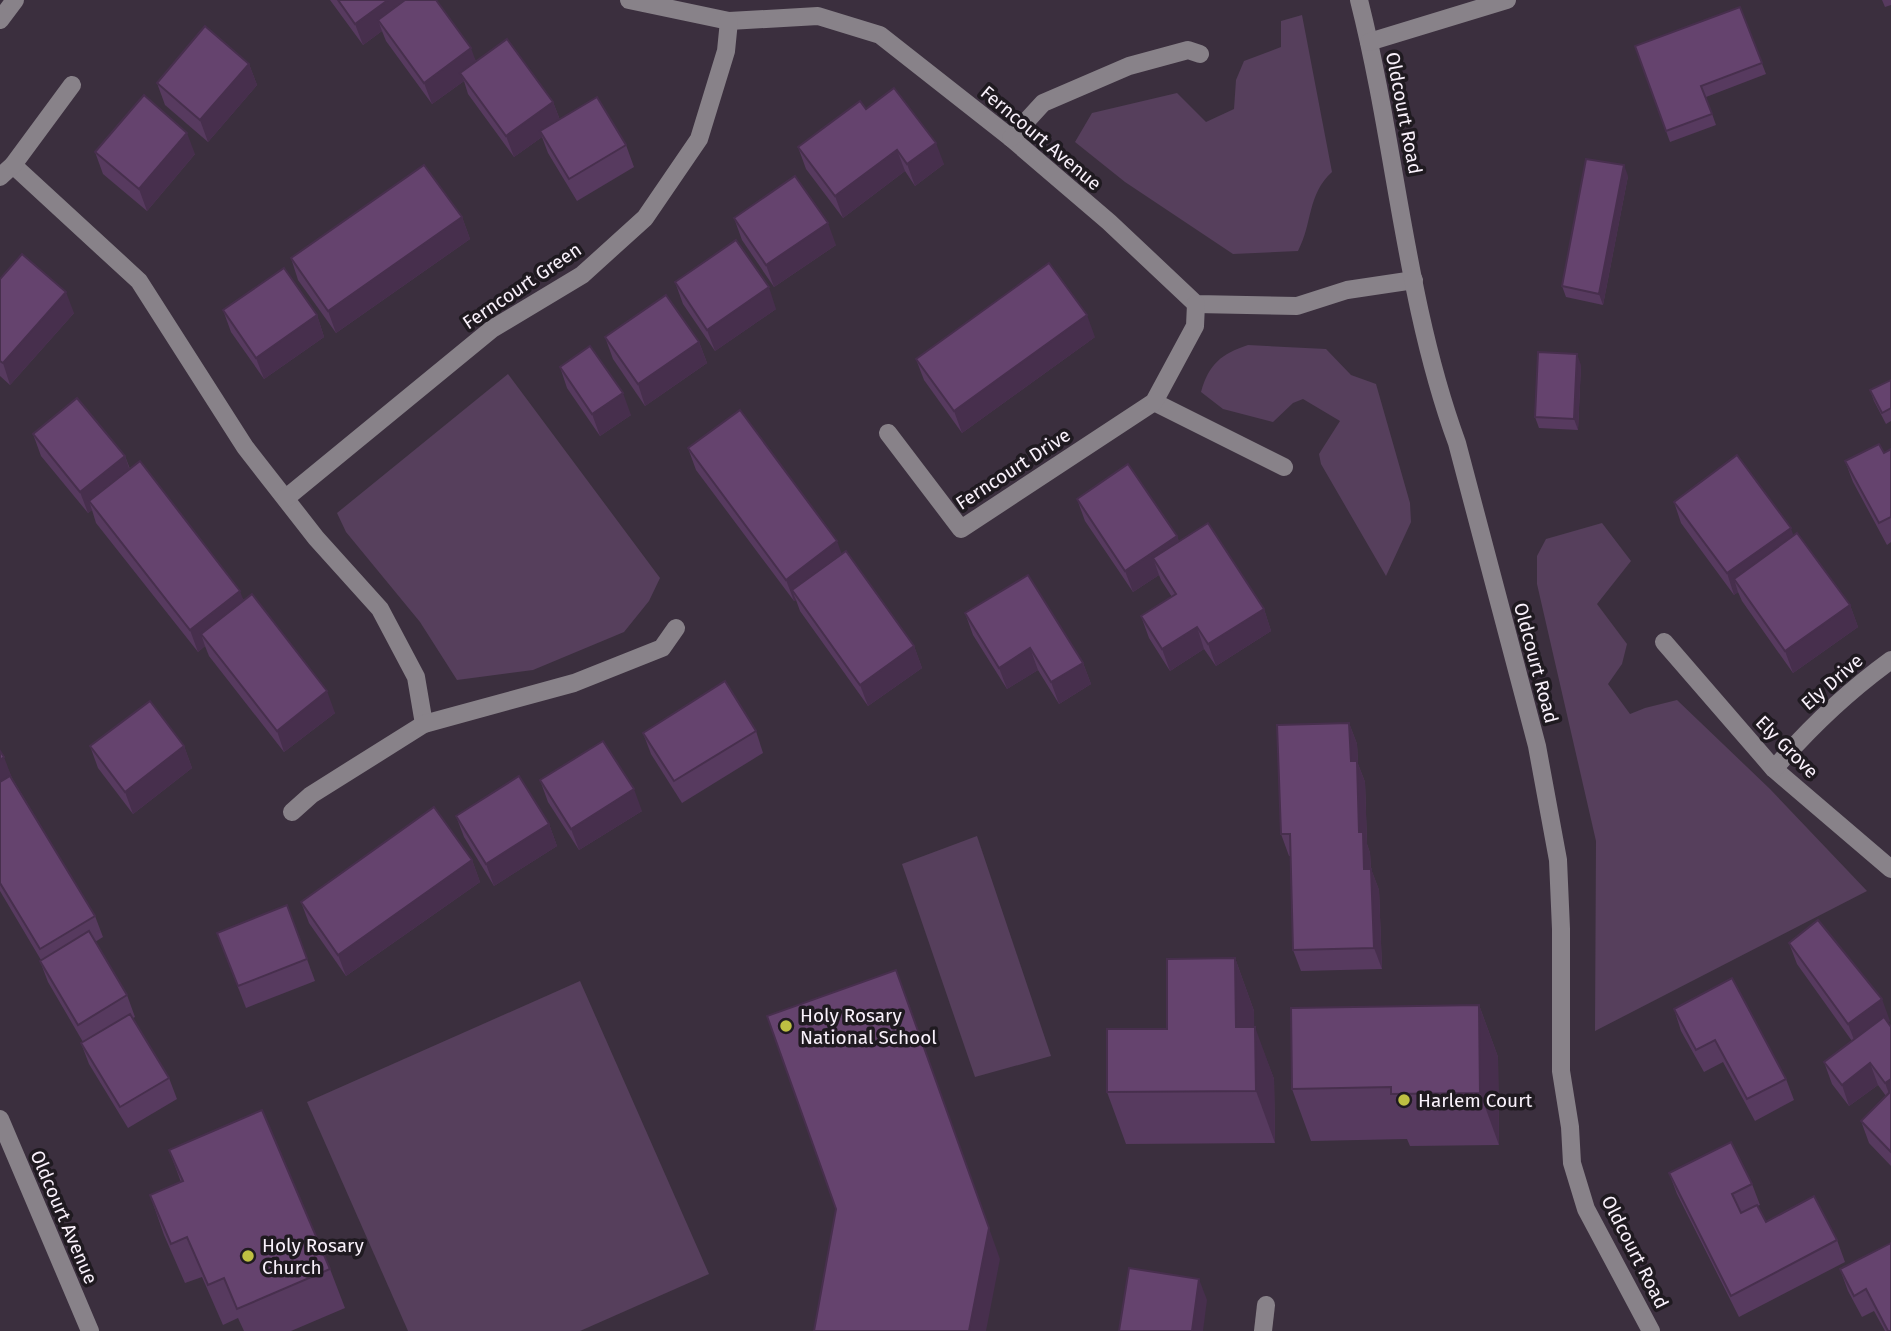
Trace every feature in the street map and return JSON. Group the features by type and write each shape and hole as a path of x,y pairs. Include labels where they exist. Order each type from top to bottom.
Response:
{"street":[{"path":"0,20 15,0"},
{"name":"Ferncourt Avenue","path":"629,0 729,21 818,16 880,34 1011,138 1109,222 1196,304"},
{"name":"Oldcourt Road","path":"1359,0 1414,280 1440,395 1457,443 1536,746 1556,848 1561,929 1561,1071 1573,1163 1587,1209 1651,1331"},
{"path":"1369,42 1507,0"},
{"name":"Ferncourt Green","path":"286,498 492,329 582,275 645,218 699,139 726,51 729,21"},
{"path":"1011,138 1043,103 1129,66 1188,50 1200,54"},
{"path":"72,85 7,171 82,227 139,281 245,447 316,538 380,610 416,677 424,724"},
{"path":"1196,304 1297,306 1347,290 1414,280"},
{"name":"Ferncourt Drive","path":"888,433 961,529 1154,402 1195,326 1196,304"},
{"path":"1154,402 1284,467"},
{"path":"292,812 310,794 424,724 574,683 662,648 676,628"},
{"name":"Ely Grove","path":"1664,642 1774,769 1891,870"},
{"name":"Ely Drive","path":"1774,769 1802,736 1858,684 1891,660"},
{"name":"Oldcourt Avenue","path":"0,1119 90,1331"},
{"path":"1263,1331 1266,1305"}],"shaded area":[{"path":"1302,15 1332,172 1314,199 1298,251 1233,254 1125,182 1075,142 1092,113 1177,93 1206,122 1234,109 1236,80 1244,61 1281,47 1281,21"},
{"path":"1248,345 1326,349 1351,375 1376,384 1410,503 1411,522 1386,576 1321,464 1319,454 1340,421 1303,399 1293,403 1273,422 1223,409 1201,392 1217,361"},
{"path":"508,374 660,578 649,601 624,632 533,670 457,680 420,622 346,532 337,513"},
{"path":"1602,523 1631,561 1597,604 1627,644 1622,664 1608,684 1630,714 1677,700 1770,789 1867,891 1595,1031 1596,841 1537,584 1537,556 1546,539"},
{"path":"977,836 1051,1056 975,1077 902,864"},
{"path":"580,981 709,1274 580,1331 408,1331 307,1102"}],"building":[{"path":"338,0 388,0 355,24"},
{"path":"405,0 436,0 471,48 424,83 378,20"},
{"path":"1740,7 1762,63 1701,86 1712,114 1666,131 1635,46"},
{"path":"205,26 249,64 200,120 157,83"},
{"path":"507,39 553,102 506,136 460,73"},
{"path":"894,88 936,143 907,164 897,150 835,196 798,147 860,101 866,109"},
{"path":"144,95 187,133 139,189 95,152"},
{"path":"597,97 626,145 569,179 540,131"},
{"path":"1586,159 1624,165 1599,294 1562,286"},
{"path":"424,165 462,217 328,311 291,258"},
{"path":"795,176 828,223 766,265 734,218"},
{"path":"736,240 769,287 707,330 675,282"},
{"path":"22,254 66,292 3,363 0,361 0,279"},
{"path":"1049,263 1087,315 954,411 916,359"},
{"path":"284,268 317,315 256,358 223,310"},
{"path":"666,295 699,342 638,384 605,337"},
{"path":"590,346 623,393 592,414 560,367"},
{"path":"1538,352 1577,354 1574,419 1535,417"},
{"path":"1891,380 1891,408 1882,413 1870,390"},
{"path":"77,398 125,456 80,492 33,434"},
{"path":"740,410 837,541 786,580 688,448"},
{"path":"1879,444 1884,453 1891,449 1891,517 1879,523 1845,461"},
{"path":"1737,455 1791,528 1727,573 1674,502"},
{"path":"140,461 240,591 190,630 89,501"},
{"path":"1128,464 1177,536 1125,571 1077,499"},
{"path":"1208,523 1264,609 1208,644 1197,627 1162,649 1141,616 1176,594 1153,558"},
{"path":"1797,533 1850,605 1785,651 1734,579"},
{"path":"846,551 914,646 860,685 792,590"},
{"path":"1028,575 1083,663 1051,682 1030,648 999,668 965,613"},
{"path":"252,594 327,691 277,731 201,634"},
{"path":"725,681 756,731 674,781 643,733"},
{"path":"150,701 184,746 125,792 90,746"},
{"path":"1349,723 1351,761 1357,761 1359,832 1363,832 1364,869 1371,869 1374,948 1293,950 1290,834 1281,834 1277,725"},
{"path":"603,741 634,789 571,829 540,780"},
{"path":"10,776 95,916 40,949 0,883 0,782"},
{"path":"519,776 549,824 486,864 456,816"},
{"path":"434,807 472,860 338,955 301,902"},
{"path":"287,905 307,959 238,986 217,933"},
{"path":"1818,920 1882,999 1848,1024 1789,943"},
{"path":"89,931 127,995 78,1025 40,961"},
{"path":"1235,958 1236,1027 1255,1027 1256,1091 1107,1092 1107,1029 1167,1029 1167,959"},
{"path":"896,970 989,1228 969,1331 814,1331 836,1209 767,1016"},
{"path":"1732,978 1786,1079 1747,1099 1715,1040 1696,1050 1674,1009"},
{"path":"1479,1005 1480,1093 1391,1094 1391,1087 1292,1089 1291,1008"},
{"path":"130,1014 169,1078 120,1107 81,1043"},
{"path":"1884,1017 1891,1027 1891,1079 1885,1083 1870,1063 1842,1085 1824,1062"},
{"path":"1891,1091 1891,1152 1861,1121"},
{"name":"Holy Rosary Church","path":"262,1110 330,1269 237,1309 224,1278 208,1285 187,1237 171,1244 150,1195 183,1181 169,1150"},
{"path":"1731,1142 1752,1184 1732,1194 1741,1213 1757,1205 1766,1222 1814,1196 1837,1240 1731,1296 1669,1173"},
{"path":"1891,1243 1891,1331 1888,1331 1866,1289 1854,1296 1840,1269"},
{"path":"1129,1268 1199,1279 1192,1331 1119,1331"}],"place":[{"name":"Holy Rosary National School","path":"786,1026"},
{"name":"Harlem Court","path":"1404,1100"},
{"name":"Holy Rosary Church","path":"248,1256"}]}
